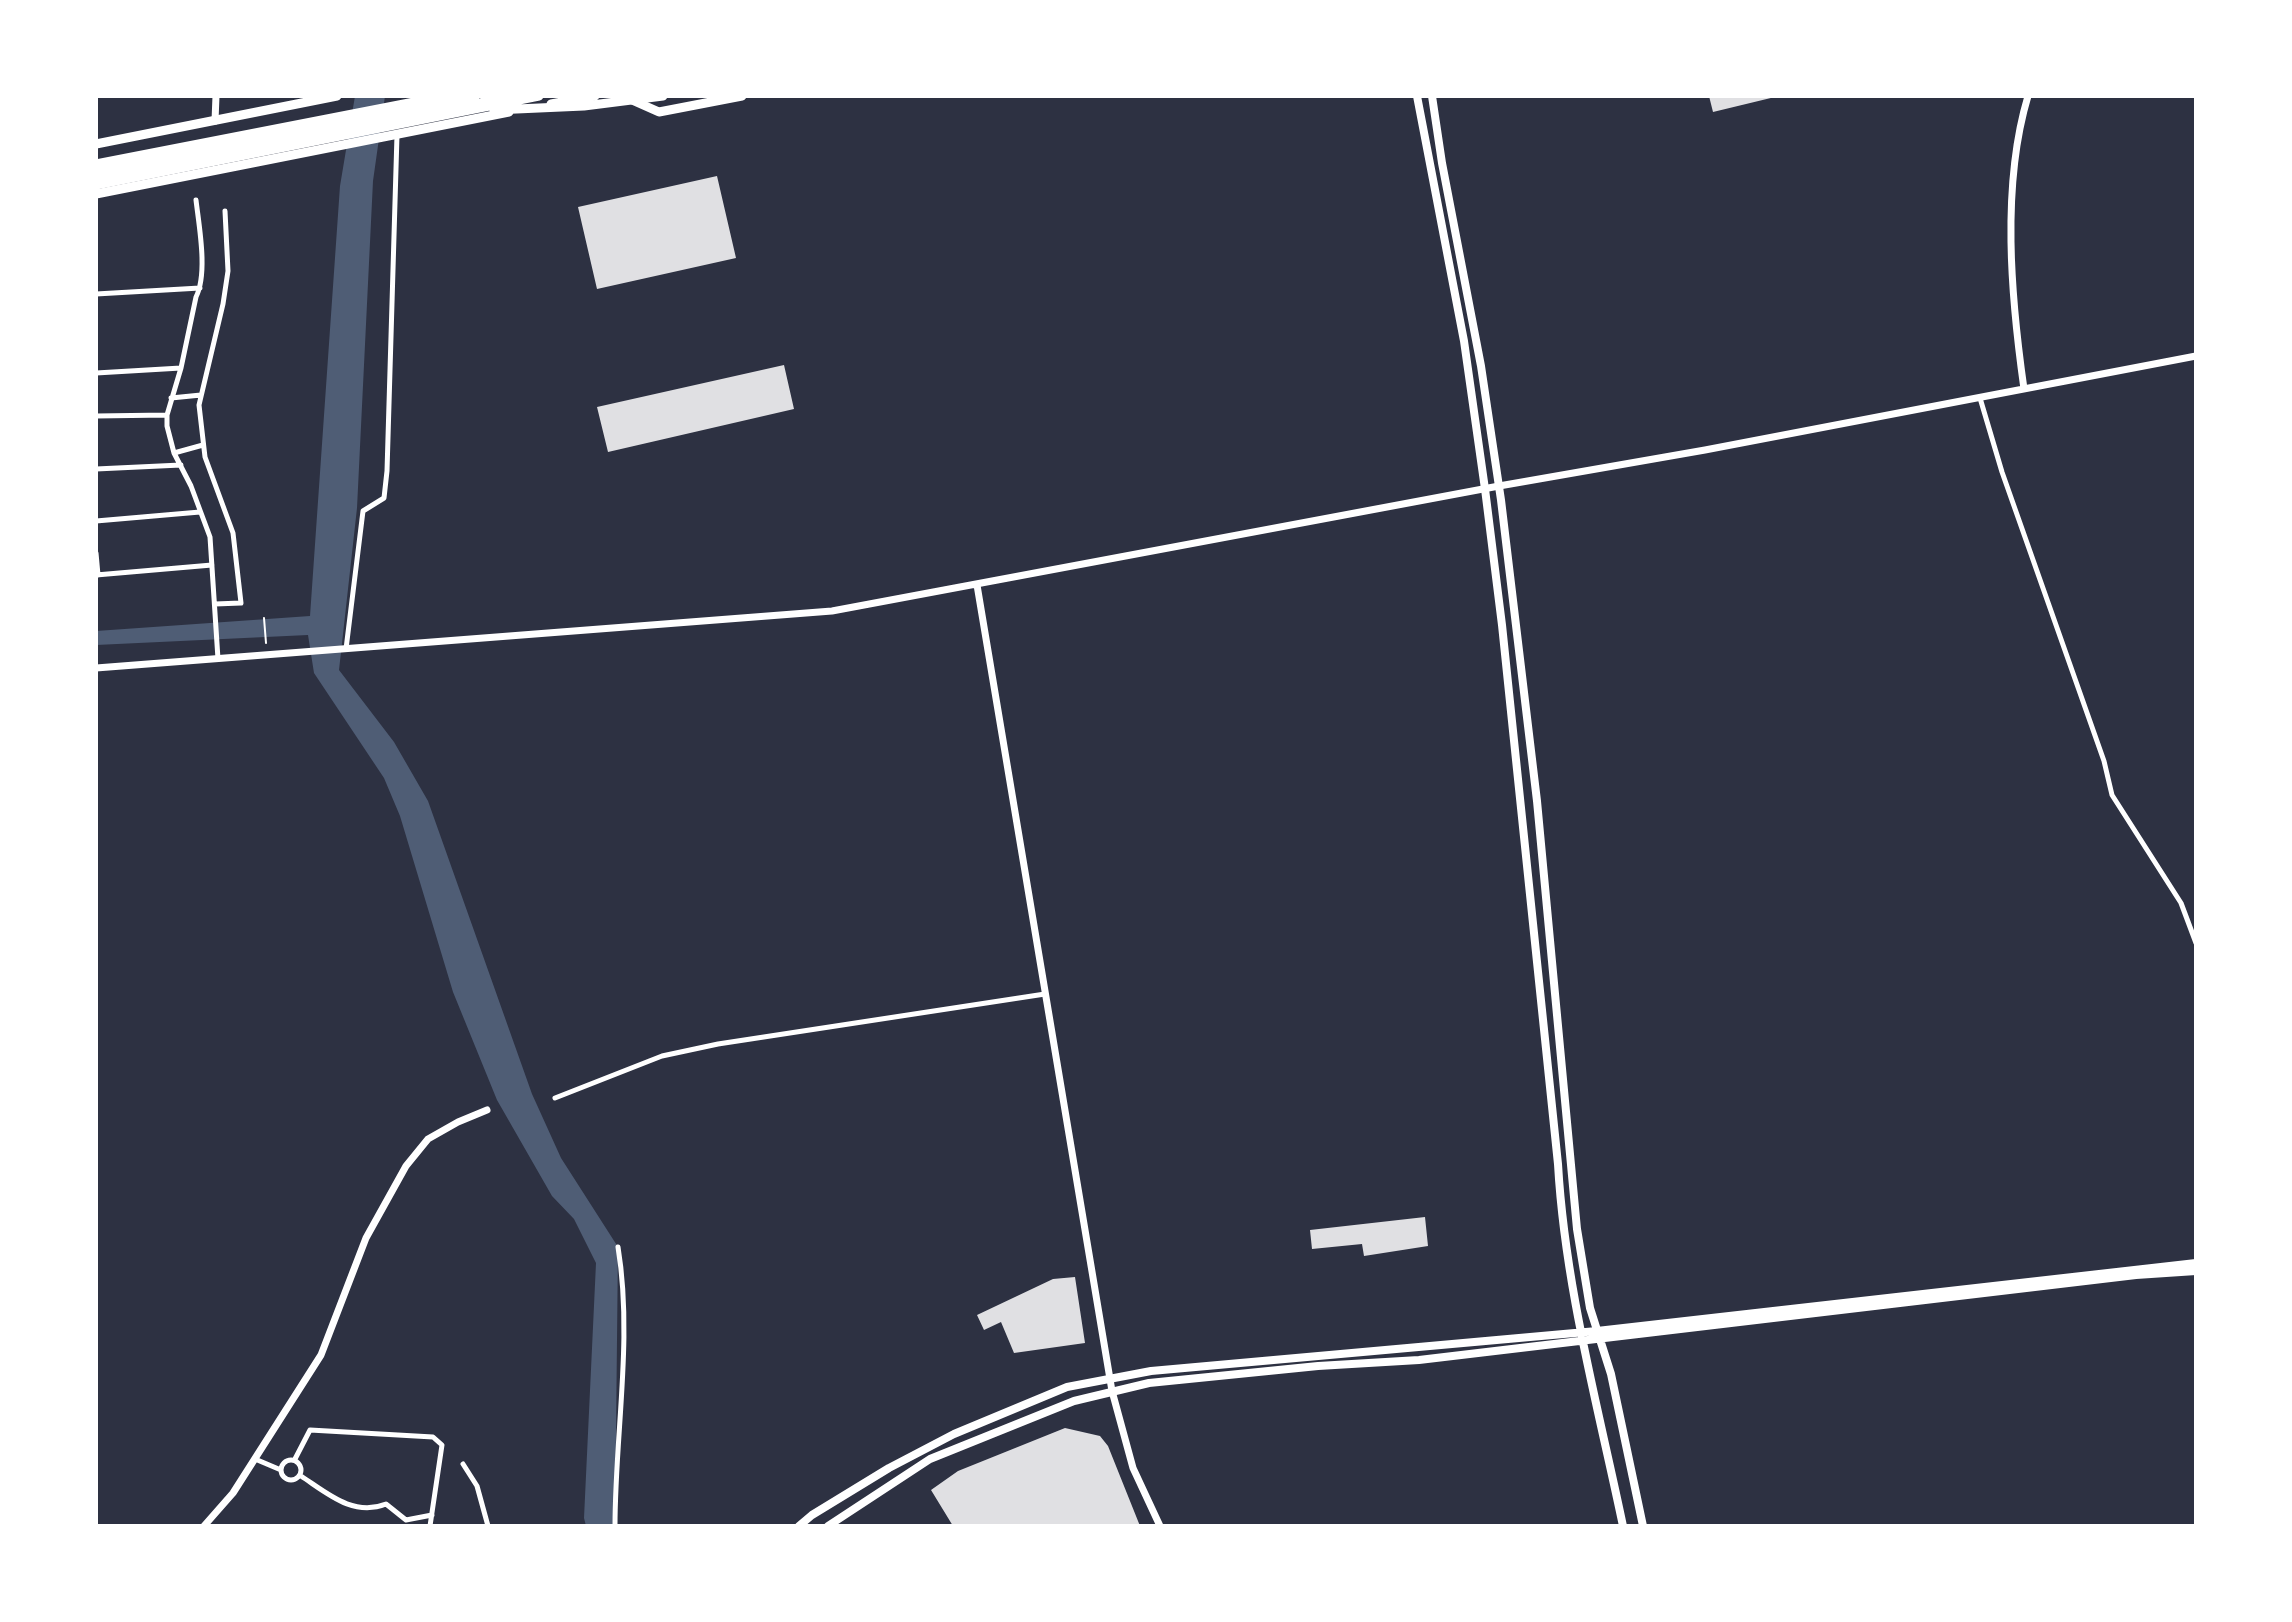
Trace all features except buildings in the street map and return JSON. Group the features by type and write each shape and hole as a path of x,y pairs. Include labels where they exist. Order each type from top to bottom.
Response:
{"main road":[{"path":"96,144 337,96"},
{"path":"96,167 445,96"},
{"path":"401,115 475,96"},
{"path":"96,182 539,96"},
{"path":"96,194 595,96"},
{"path":"623,96 659,112 742,96"},
{"path":"463,111 584,106 663,96"},
{"path":"1417,96 1464,341 1485,489 1558,1164 1560,1211 1581,1337 1623,1526"},
{"path":"1432,96 1499,486 1537,801 1575,1216 1585,1282 1611,1374 1643,1526"},
{"path":"96,182 326,130 510,97"},
{"path":"481,117 510,97"},
{"path":"96,167 326,130"},
{"path":"133,172 180,177"},
{"path":"828,1526 930,1459 1074,1401 1149,1383 1318,1366 1419,1360 1581,1337 2196,1263"},
{"path":"1598,1335 2136,1275 2196,1271"},
{"path":"799,1526 889,1468 954,1434 1067,1387 1151,1371 1581,1337"}],"street":[{"path":"215,121 216,96"},
{"path":"2024,389 2014,320 2011,249 2014,178 2028,96"},
{"path":"346,649 363,511 384,498 387,471 397,134"},
{"path":"196,200 201,288 196,297 167,415 174,453 210,537 218,659"},
{"path":"215,604 241,603 233,533 205,457 199,405 228,271 225,211"},
{"path":"96,294 201,288"},
{"path":"96,668 832,611 2196,356"},
{"path":"96,373 181,368"},
{"path":"171,398 201,395"},
{"path":"1980,398 2002,472 2104,761 2112,795 2181,903 2196,943"},
{"path":"96,416 167,415"},
{"path":"174,453 203,445"},
{"path":"96,469 181,465"},
{"path":"96,521 200,512"},
{"path":"96,553 97,575 212,565"},
{"path":"977,585 1109,1378 1133,1468 1160,1526"},
{"path":"555,1098 662,1056 718,1044 1045,994"},
{"path":"204,1526 233,1493 321,1355 366,1238 406,1166 428,1139 487,1110"},
{"path":"615,1526 623,1323 618,1247"},
{"path":"295,1459 310,1430 433,1437 442,1445 430,1526"},
{"path":"255,1459 281,1470 290,1481 301,1476"},
{"path":"281,1470 287,1459 295,1459 300,1464 301,1476"},
{"path":"463,1464 477,1486 488,1526"},
{"path":"301,1476 345,1505 372,1509 386,1504 406,1520 432,1515"}],"path":[{"path":"264,618 266,643"}],"water":[{"path":"355,96 385,96 373,181 357,508 339,670 394,742 428,801 532,1094 561,1158 618,1247 615,1526 586,1526 584,1518 596,1263 574,1219 552,1196 497,1100 453,992 400,816 384,778 314,673 308,635 96,645 96,631 310,616 340,186"}]}
